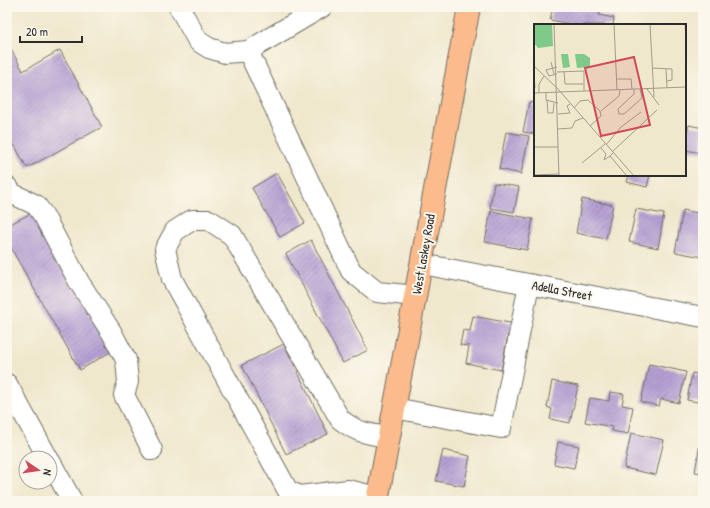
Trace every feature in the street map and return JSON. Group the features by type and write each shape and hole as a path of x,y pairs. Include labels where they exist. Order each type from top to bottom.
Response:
{"main road":[{"name":"West Laskey Road","path":"377,499 469,7"}],"street":[{"path":"179,7 198,41 209,48 225,53 248,51 322,7"},
{"path":"248,51 351,271 377,292 416,296"},
{"path":"7,187 13,194 36,205 44,216 79,282 112,333 126,360 128,382 124,395 152,450"},
{"path":"377,499 348,490 300,496 288,491 172,279 165,250 175,231 192,220 209,220 232,235 340,419 350,428 389,438"},
{"name":"Adella Street","path":"422,264 703,317"},
{"path":"394,408 501,428 529,284"},
{"path":"7,384 44,450"},
{"path":"58,476 72,501"}],"building":[{"path":"553,7 601,7 599,15 614,18 613,24 571,24 550,20"},
{"path":"7,42 23,71 60,50 102,127 27,168 7,132"},
{"path":"529,102 534,103 534,134 523,132"},
{"path":"689,125 703,128 702,153 686,150 686,137"},
{"path":"506,132 529,136 521,174 499,169"},
{"path":"277,173 305,223 280,237 252,188"},
{"path":"629,176 650,176 647,187 627,182"},
{"path":"494,183 519,187 514,212 490,208"},
{"path":"582,199 613,205 606,239 576,233"},
{"path":"636,209 664,214 658,248 629,242"},
{"path":"683,210 703,214 703,257 675,252"},
{"path":"491,211 533,219 527,250 485,242"},
{"path":"33,212 112,351 80,370 7,241 7,226"},
{"path":"311,240 368,350 343,363 286,254"},
{"path":"473,316 515,324 513,336 508,335 501,370 466,363 469,346 460,345 463,330 470,331"},
{"path":"284,344 328,434 286,454 242,365"},
{"path":"649,364 686,372 679,403 661,399 659,406 641,402"},
{"path":"692,373 703,375 703,403 687,400"},
{"path":"552,381 578,386 570,423 550,419 552,409 547,407"},
{"path":"610,392 624,394 622,405 633,407 628,434 612,431 613,427 585,422 590,398 609,401"},
{"path":"631,433 664,440 656,475 624,468"},
{"path":"701,438 703,438 703,473 695,472"},
{"path":"558,442 579,446 574,468 554,464"},
{"path":"443,450 470,456 464,486 436,481"}]}
